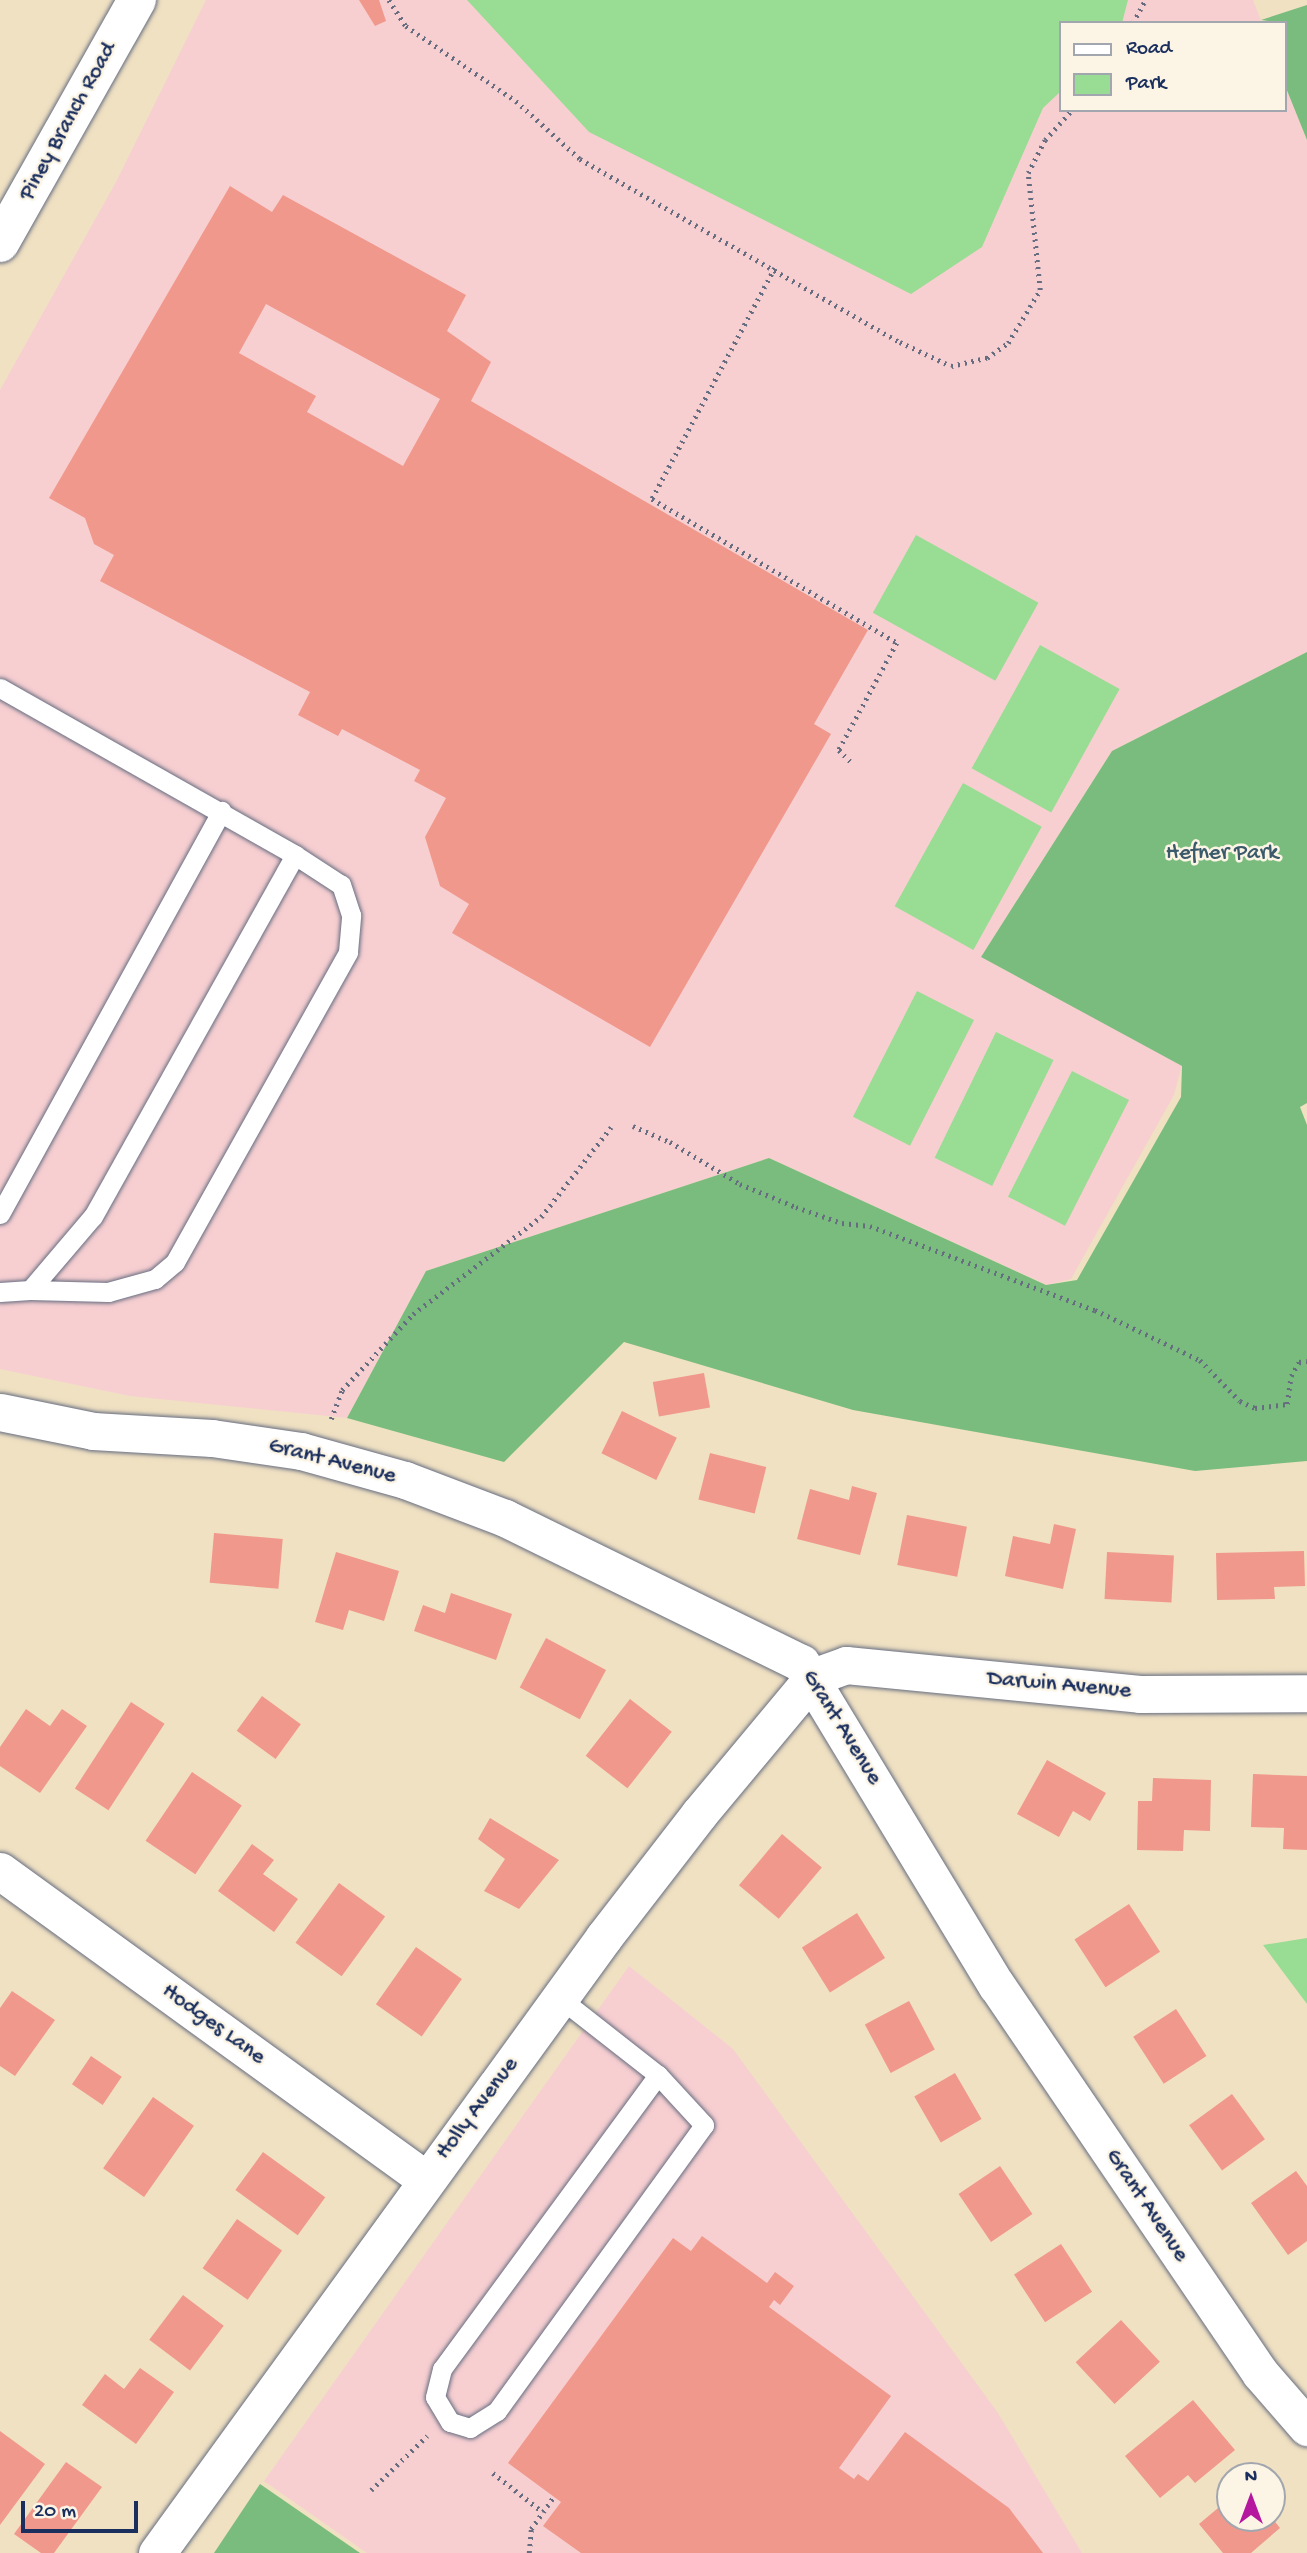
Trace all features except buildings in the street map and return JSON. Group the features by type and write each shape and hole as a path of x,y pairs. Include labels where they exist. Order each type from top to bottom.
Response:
{"main road":[{"name":"Piney Branch Road","path":"0,243 137,0"}],"street":[{"name":"Grant Avenue","path":"0,1412 93,1431 212,1438 302,1451 405,1480 505,1518 784,1654 813,1677 997,1986 1259,2373 1307,2427"},
{"name":"Darwin Avenue","path":"813,1677 855,1665 1114,1692 1307,1693"},
{"name":"Holly Avenue","path":"157,2553 425,2179 699,1814 813,1677"},
{"name":"Hodges Lane","path":"0,1871 425,2179"}],"lane":[{"path":"0,688 222,811 295,855 341,885 351,915 348,952 175,1262 155,1279 108,1292 0,1292"},
{"path":"1,1205 222,811"},
{"path":"30,1290 93,1216 295,855"},
{"path":"561,1998 657,2075 704,2125 497,2411 470,2428 450,2422 435,2397 442,2369 657,2075"}],"path":[{"path":"389,0 407,26 516,101 580,159 775,268 900,342 951,366 987,358 1008,343 1040,290 1028,173 1045,140 1070,112"},
{"path":"1134,21 1145,0"},
{"path":"775,268 652,499 897,643 839,750 853,764"},
{"path":"328,1426 342,1390 412,1314 541,1217 611,1126"},
{"path":"633,1126 670,1142 740,1184 796,1207 842,1223 870,1226 1095,1310 1200,1360 1240,1401 1255,1408 1287,1404 1292,1376 1299,1362 1307,1361"},
{"path":"372,2490 427,2436"},
{"path":"493,2473 543,2512"},
{"path":"529,2553 531,2529 554,2496"}],"shaded area":[{"path":"206,0 1253,0 1261,21 1058,21 1058,112 1286,112 1286,88 1307,140 1307,652 1112,751 981,957 1182,1065 1174,1095 1071,1279 1047,1285 769,1158 426,1271 347,1418 130,1396 0,1369 0,390 116,182"},
{"path":"629,1966 733,2049 998,2413 1082,2553 367,2553 264,2481"}],"green space":[{"path":"467,0 1128,0 1123,21 1058,21 1058,94 1043,108 982,247 911,294 589,132"},
{"path":"1307,5 1307,140 1286,88 1286,21 1261,20"},
{"path":"916,535 1038,603 995,681 873,613"},
{"path":"1040,645 1120,689 1051,812 972,768"},
{"name":"Hefner Park","path":"1307,652 1307,1103 1300,1107 1307,1125 1307,1461 1195,1471 853,1410 624,1342 504,1462 347,1418 426,1271 769,1158 1046,1285 1077,1280 1181,1097 1182,1066 981,957 1112,751"},
{"path":"963,783 1042,827 973,950 895,906"},
{"path":"917,991 974,1020 910,1146 853,1117"},
{"path":"996,1032 1054,1060 992,1186 935,1158"},
{"path":"1072,1071 1129,1100 1065,1226 1008,1197"},
{"path":"1307,1938 1307,2004 1263,1945"},
{"path":"260,2484 360,2553 214,2553"}]}
